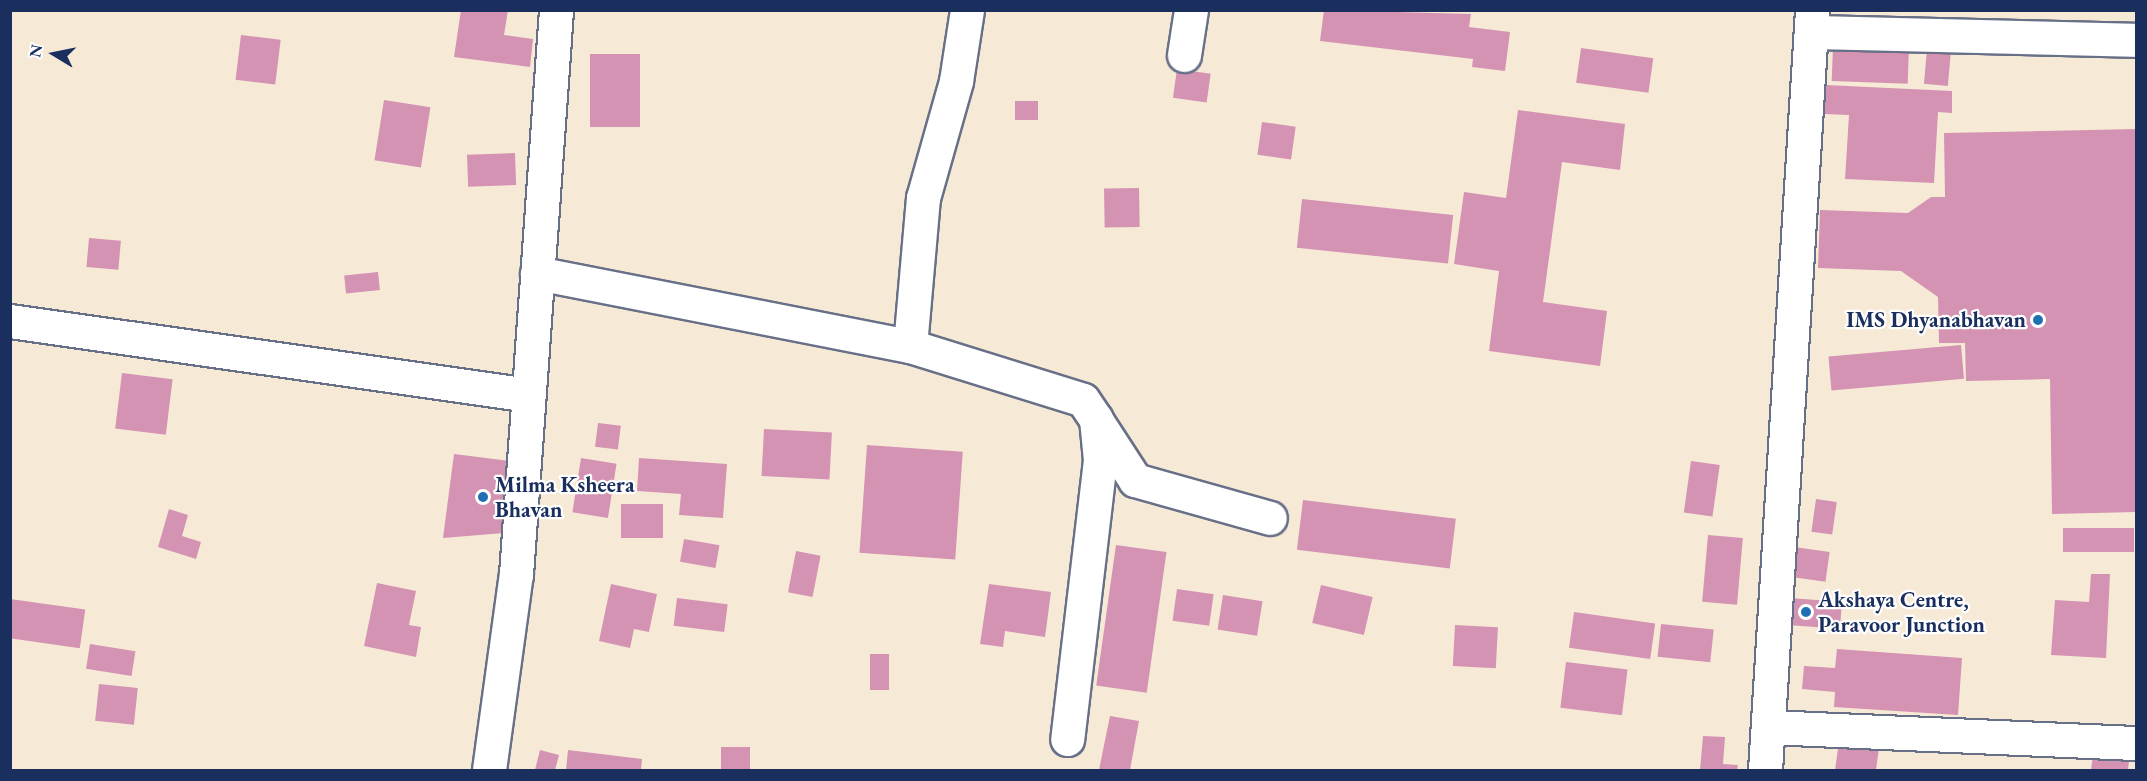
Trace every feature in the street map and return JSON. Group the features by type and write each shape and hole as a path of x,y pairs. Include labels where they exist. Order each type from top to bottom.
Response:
{"street":[{"path":"489,771 516,574 556,10"},
{"path":"910,346 923,198 956,81 967,10"},
{"path":"1184,55 1191,10"},
{"path":"1765,771 1811,21 2136,40"},
{"path":"537,273 910,346 1061,389 1083,400 1135,480 1270,518"},
{"path":"10,321 529,395"},
{"path":"1067,739 1100,460 1096,419"},
{"path":"1768,727 2136,742"}],"building":[{"path":"461,10 508,10 504,35 533,39 530,67 454,57"},
{"path":"1324,10 1471,14 1469,27 1510,32 1505,71 1472,67 1473,59 1320,41"},
{"path":"241,35 281,40 275,85 236,80"},
{"path":"1833,45 1909,48 1908,84 1832,81"},
{"path":"1581,48 1653,58 1648,93 1576,83"},
{"path":"1927,49 1951,51 1948,86 1924,84"},
{"path":"590,54 640,54 640,127 590,127"},
{"path":"1177,69 1211,74 1207,102 1173,98"},
{"path":"1826,85 1952,91 1952,113 1938,112 1934,183 1845,179 1849,115 1824,114"},
{"path":"384,100 430,107 421,168 374,160"},
{"path":"1015,101 1038,101 1038,120 1015,120"},
{"path":"1518,110 1625,124 1620,170 1562,162 1543,302 1607,311 1600,366 1489,351 1499,271 1454,264 1464,192 1506,198"},
{"path":"1262,122 1296,127 1291,159 1257,155"},
{"name":"IMS Dhyanabhavan","path":"2136,129 2136,512 2052,514 2050,379 1966,381 1965,343 1939,343 1938,297 1901,271 1818,268 1820,210 1908,213 1931,197 1945,197 1944,133"},
{"path":"515,153 516,185 468,187 467,155"},
{"path":"1139,188 1140,227 1105,228 1104,189"},
{"path":"1302,199 1453,215 1448,264 1297,248"},
{"path":"89,238 121,241 118,270 86,267"},
{"path":"378,272 380,290 346,293 344,276"},
{"path":"1961,345 1964,379 1831,390 1829,357"},
{"path":"122,373 173,379 166,435 115,429"},
{"path":"598,423 621,426 618,450 595,447"},
{"path":"764,429 832,433 829,479 762,476"},
{"path":"867,445 963,452 955,559 859,553"},
{"name":"Milma Ksheera Bhavan","path":"454,454 519,462 517,532 443,538"},
{"path":"581,458 617,464 608,518 572,512"},
{"path":"639,458 727,464 723,518 679,515 681,494 637,491"},
{"path":"1691,461 1720,465 1712,517 1684,512"},
{"path":"1816,499 1837,502 1832,535 1811,532"},
{"path":"1303,500 1456,519 1450,568 1297,550"},
{"path":"621,504 663,504 663,538 621,538"},
{"path":"169,509 188,515 182,536 201,542 196,559 158,547"},
{"path":"2063,528 2134,528 2134,552 2063,552"},
{"path":"1708,535 1743,538 1737,605 1702,602"},
{"path":"684,539 719,545 715,568 680,562"},
{"path":"1116,545 1167,552 1147,693 1096,686"},
{"path":"1794,547 1830,552 1825,582 1790,577"},
{"path":"796,551 821,556 813,597 788,592"},
{"path":"2091,574 2110,574 2106,658 2051,655 2055,600 2089,602"},
{"path":"377,583 416,591 409,625 421,627 416,657 364,646"},
{"path":"611,584 657,594 649,632 634,629 630,648 599,641"},
{"path":"989,584 1051,592 1045,637 1005,631 1003,647 980,644"},
{"path":"1321,585 1373,597 1364,635 1312,623"},
{"path":"1177,589 1214,594 1209,626 1173,621"},
{"path":"1223,595 1263,601 1257,636 1218,630"},
{"path":"677,598 728,604 724,632 674,626"},
{"path":"1789,598 1842,602 1840,629 1787,625"},
{"path":"10,599 85,610 80,648 10,638"},
{"path":"1574,612 1655,623 1650,659 1569,648"},
{"path":"1661,624 1714,630 1710,662 1658,657"},
{"path":"1455,625 1498,627 1496,668 1453,666"},
{"path":"90,644 135,651 132,676 86,669"},
{"path":"1837,649 1962,658 1958,715 1834,707 1835,692 1802,689 1804,666 1835,668"},
{"path":"870,654 889,654 889,690 870,690"},
{"path":"1566,662 1628,670 1622,715 1560,708"},
{"path":"99,684 138,688 134,725 95,721"},
{"path":"1110,716 1139,721 1130,770 1099,770"},
{"path":"1703,736 1725,737 1723,764 1738,765 1737,770 1700,770"},
{"path":"1839,742 1879,748 1876,770 1835,770"},
{"path":"721,747 750,747 750,770 721,770"},
{"path":"2094,747 2130,752 2128,770 2091,770"},
{"path":"540,750 559,755 555,770 535,770"},
{"path":"568,750 642,759 641,770 566,770"}],"place":[{"name":"IMS Dhyanabhavan","path":"2038,320"},
{"name":"Milma Ksheera Bhavan","path":"483,497"},
{"name":"Akshaya Centre, Paravoor Junction","path":"1806,612"}]}
